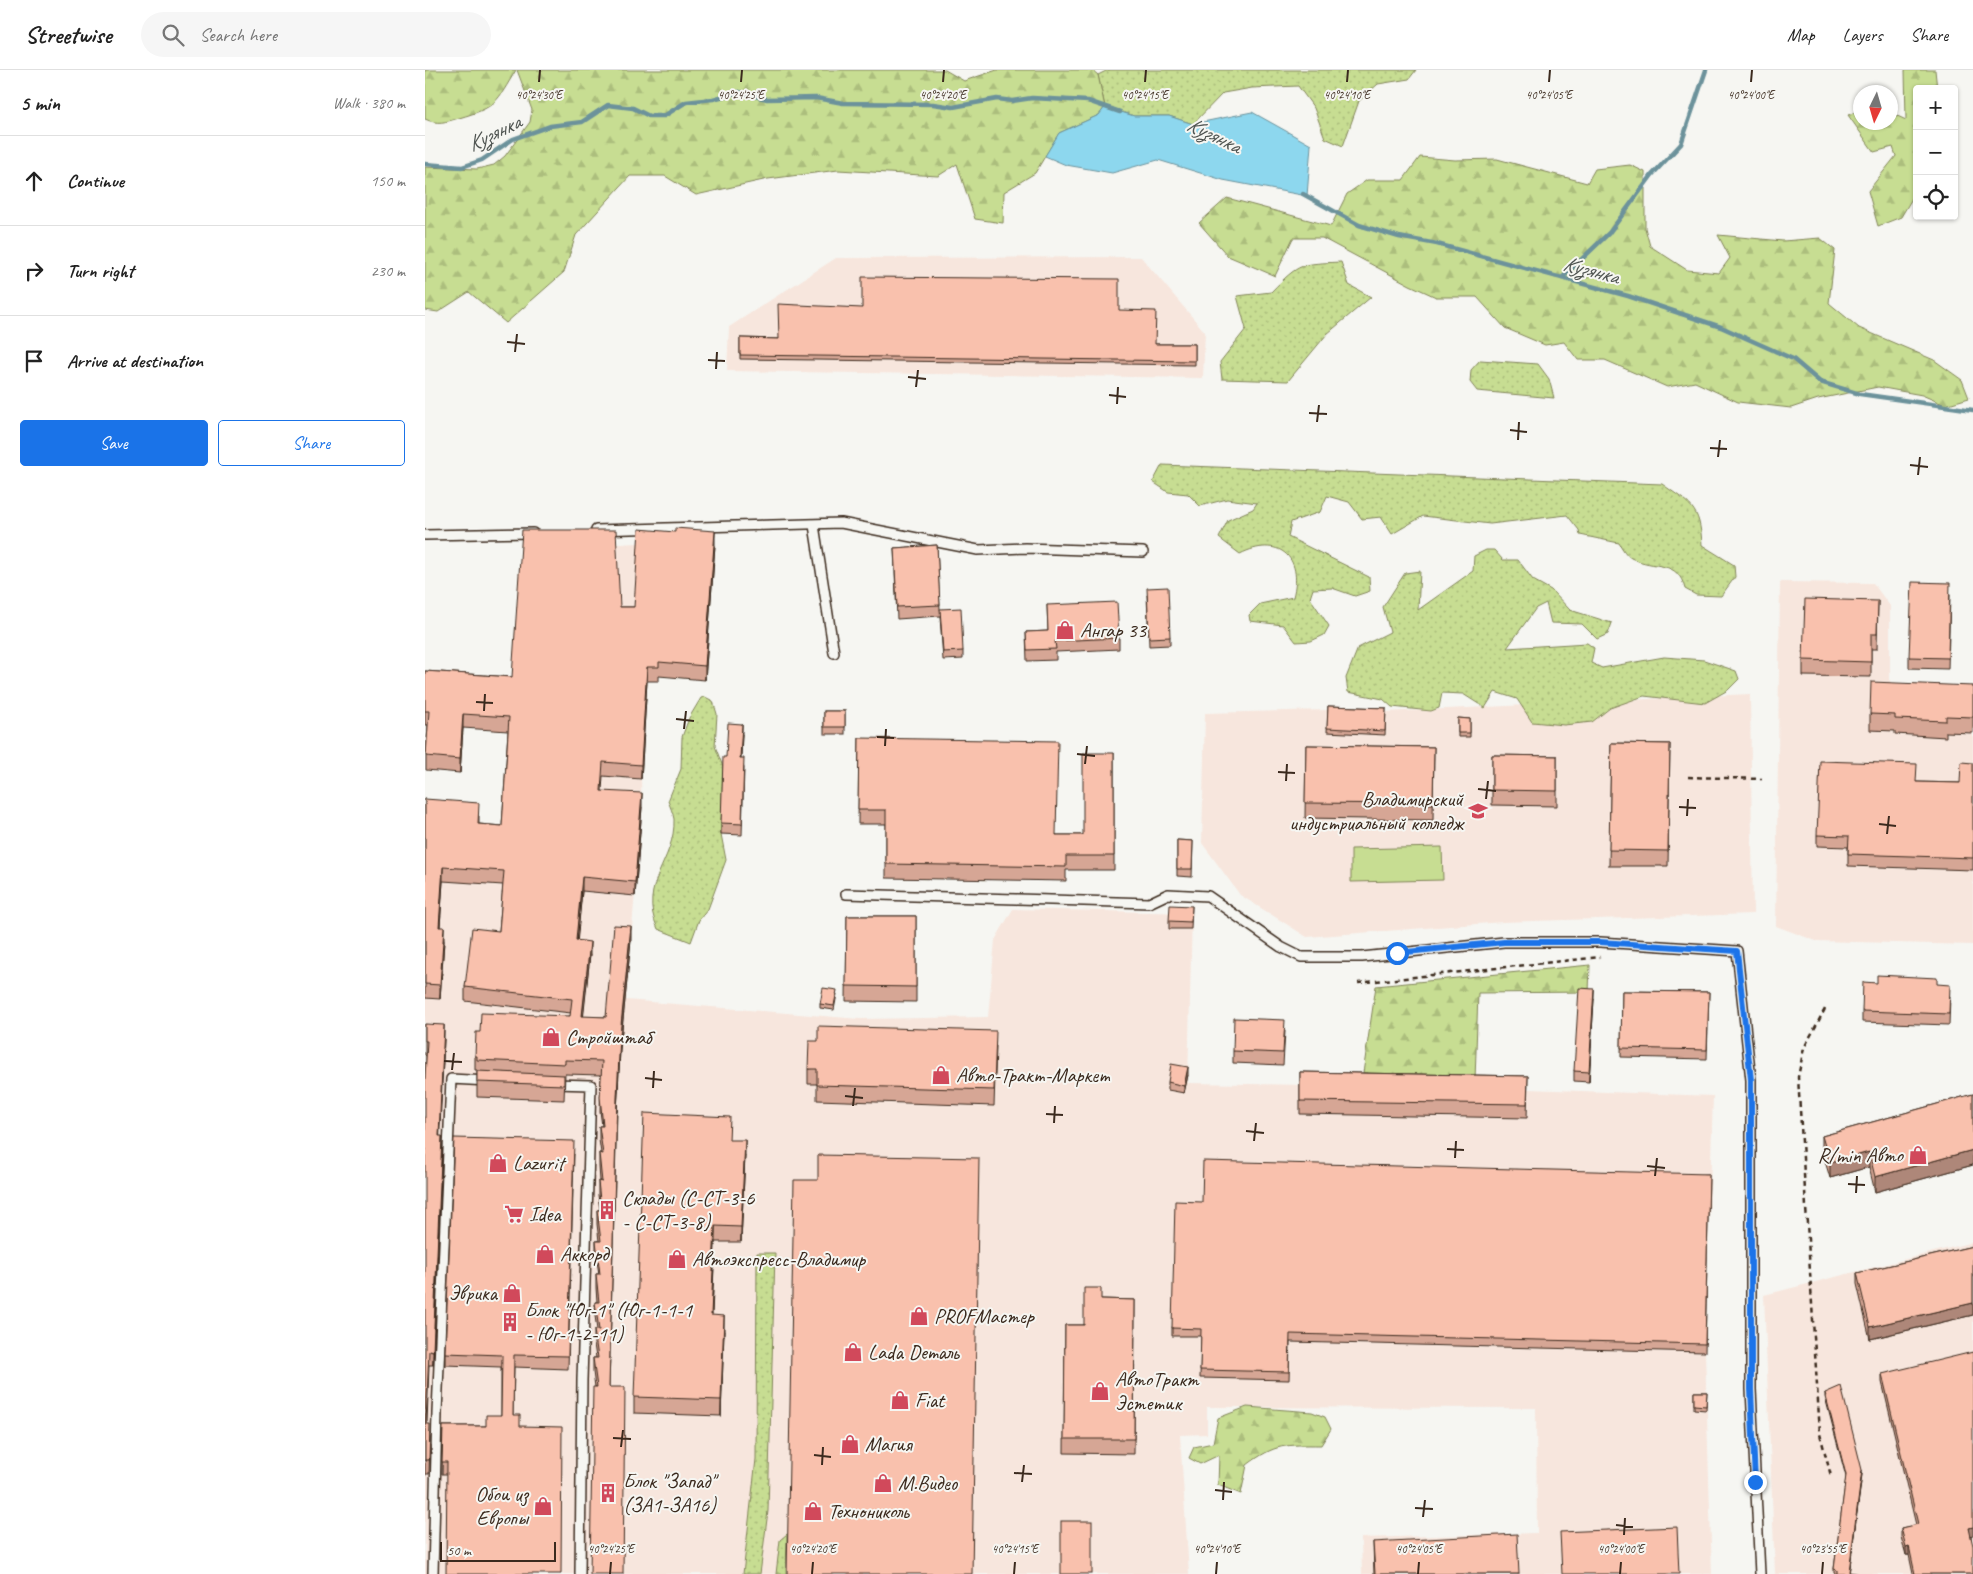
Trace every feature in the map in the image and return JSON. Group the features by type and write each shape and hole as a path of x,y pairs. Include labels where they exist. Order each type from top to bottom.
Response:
{"lane":[{"path":"587,531 841,523 977,550 1025,548 1143,552"},
{"path":"814,525 834,653"},
{"path":"425,535 538,532"},
{"path":"846,894 1149,903 1168,894 1208,896 1281,947 1301,957 1361,957 1504,942 1600,942 1737,951 1751,1080 1751,1389 1760,1574"},
{"path":"433,1574 437,1413 451,1079 498,1081"},
{"path":"545,1083 591,1085 581,1380 580,1574"}],"path":[{"path":"1687,777 1762,779"},
{"path":"1358,983 1600,957"},
{"path":"1825,1009 1803,1048 1798,1077 1820,1434 1831,1476"}],"shaded area":[{"path":"1141,257 1205,332 1203,378 727,371 729,327 836,258"},
{"path":"639,543 659,681 647,681 641,779 642,807 626,1000 860,1019 988,1017 995,940 1013,909 1192,913 1188,1083 1528,1089 1713,1096 1705,1352 1712,1574 1362,1574 1361,1538 1537,1533 1536,1408 1207,1407 1207,1434 1180,1435 1189,1574 425,1574 425,844 498,849 616,544"},
{"path":"1780,582 1873,583 1890,606 1890,698 1973,701 1973,945 1816,941 1776,926"},
{"name":"Владимирский индустриальный колледж","path":"1750,694 1753,914 1503,922 1307,937 1240,895 1202,843 1205,713 1328,710 1386,712"},
{"path":"1973,1242 1973,1574 1775,1574 1764,1295"}],"green space":[{"path":"425,70 516,70 499,97 488,107 450,121 438,122 425,119"},
{"path":"517,70 945,70 964,81 997,70 1092,70 1098,75 1105,107 1099,115 1059,133 1035,173 1004,192 1003,223 975,219 957,164 938,176 838,170 768,179 696,195 665,176 630,176 576,235 564,272 506,323 469,292 438,312 425,310 425,167 477,169 494,165 505,156 530,122 532,110"},
{"path":"1108,70 1416,70 1409,79 1378,84 1359,101 1343,146 1325,138 1314,108 1298,86 1252,88 1223,93 1193,124 1169,116 1134,116 1105,107 1098,75"},
{"path":"1905,70 1935,70 1937,85 1913,85 1913,197 1901,217 1878,226 1868,191 1896,156 1893,147 1874,152 1859,130 1898,130 1898,116 1906,120"},
{"path":"1853,113 1853,122 1848,115"},
{"path":"1420,157 1455,160 1497,159 1587,183 1595,169 1630,165 1645,172 1645,228 1650,246 1687,270 1719,273 1730,258 1718,235 1783,241 1820,238 1835,250 1829,303 1859,328 1934,360 1962,380 1969,398 1945,405 1922,395 1878,387 1818,399 1791,408 1738,402 1695,382 1667,387 1605,360 1578,360 1564,342 1545,345 1505,328 1477,297 1436,297 1322,238 1293,238 1275,276 1228,256 1199,223 1227,198 1331,226 1347,194 1367,180 1403,180"},
{"path":"1341,262 1349,285 1371,297 1327,334 1288,381 1222,379 1220,362 1246,329 1237,296 1271,292 1302,266"},
{"path":"1480,360 1538,364 1549,379 1554,398 1477,391 1470,382 1471,370"},
{"path":"1162,465 1662,484 1687,502 1692,508 1699,522 1702,545 1734,565 1735,577 1721,596 1696,595 1685,589 1682,580 1671,569 1631,558 1619,543 1580,535 1579,530 1567,515 1490,524 1423,516 1392,534 1381,517 1362,519 1349,502 1327,496 1320,512 1291,522 1288,537 1369,577 1370,591 1355,596 1332,588 1313,589 1310,598 1329,626 1324,635 1311,641 1296,642 1283,625 1250,621 1249,615 1260,604 1293,597 1295,570 1291,560 1285,553 1276,548 1254,549 1240,554 1219,538 1228,520 1253,509 1257,503 1227,499 1200,506 1188,494 1168,492 1153,482"},
{"path":"1486,550 1494,550 1503,560 1518,560 1533,580 1551,590 1570,610 1612,623 1608,634 1597,639 1582,624 1551,623 1546,603 1536,608 1507,648 1587,643 1594,648 1591,663 1602,668 1664,657 1704,660 1736,671 1739,679 1728,690 1705,703 1644,696 1610,708 1592,722 1564,725 1532,722 1517,699 1495,692 1485,708 1463,694 1442,693 1439,708 1431,711 1392,707 1383,699 1348,692 1346,678 1358,648 1390,632 1383,607 1405,573 1420,571 1418,610 1473,571 1474,556"},
{"path":"705,697 713,701 717,714 715,746 723,767 721,834 726,860 708,909 699,920 691,942 658,929 653,913 652,899 654,885 673,834 674,819 668,801 681,769 682,737 689,718 701,698"},
{"path":"1442,847 1443,880 1351,882 1351,849"},
{"path":"1590,965 1589,992 1478,993 1475,1080 1363,1073 1376,986"},
{"path":"757,1253 775,1253 768,1511 760,1574 743,1574 756,1459"},
{"path":"1247,1407 1312,1412 1325,1417 1331,1429 1321,1445 1299,1445 1274,1449 1247,1465 1241,1494 1218,1485 1219,1455 1200,1464 1189,1458 1194,1447 1213,1443 1218,1418"},
{"path":"787,1534 786,1574 776,1574 780,1540"}],"water":[{"path":"1105,107 1134,116 1169,116 1193,124 1252,112 1311,145 1307,196 1223,180 1158,160 1112,173 1066,165 1045,156 1059,133 1099,115"}],"building":[{"path":"862,277 1119,279 1119,310 1156,311 1155,344 1195,344 1195,361 740,355 740,338 779,339 778,304 862,308"},
{"path":"675,528 715,531 705,666 659,662 659,667 647,667 641,765 603,762 601,791 642,793 635,882 582,877 576,940 590,942 582,1016 606,1017 614,925 631,926 620,1035 609,1387 625,1387 623,1574 590,1574 593,1387 597,1387 593,1358 598,1358 594,1330 599,1330 595,1302 599,1302 596,1274 600,1274 596,1241 601,1241 597,1210 601,1210 598,1181 602,1182 599,1153 603,1154 599,1126 603,1126 600,1097 602,1061 565,1060 565,1064 477,1060 477,1056 475,1056 476,1032 480,1032 481,1013 570,1016 572,999 465,987 472,928 499,931 504,871 443,867 439,927 444,927 440,985 425,984 425,799 479,803 478,824 502,826 509,717 463,714 460,759 426,756 429,711 425,711 425,671 512,677 522,530 616,530 620,607 634,607 639,529 675,532"},
{"path":"937,545 940,605 897,607 894,548"},
{"path":"1912,582 1950,583 1948,658 1909,657"},
{"path":"1168,587 1170,637 1149,638 1147,588"},
{"path":"1805,599 1878,601 1877,634 1871,634 1871,662 1803,660"},
{"path":"1117,602 1119,638 1055,641 1056,649 1027,650 1026,632 1048,631 1047,605"},
{"path":"961,608 963,651 943,652 940,609"},
{"path":"1871,682 1973,686 1973,717 1946,716 1946,721 1895,719 1895,715 1870,714"},
{"path":"1328,706 1386,708 1385,731 1327,728"},
{"path":"824,711 845,711 845,727 824,727"},
{"path":"1458,718 1470,719 1470,733 1458,733"},
{"path":"728,723 742,724 740,758 744,758 742,824 721,823 723,757 726,757"},
{"path":"859,738 1058,741 1056,835 1083,835 1083,753 1114,753 1114,856 1066,856 1066,867 886,864 886,810 858,810"},
{"path":"1611,743 1670,744 1668,851 1609,850"},
{"path":"1306,745 1434,747 1433,804 1305,803"},
{"path":"1492,755 1557,756 1557,791 1492,790"},
{"path":"1820,761 1917,764 1916,782 1960,783 1961,762 1973,763 1973,858 1848,854 1849,836 1817,835"},
{"path":"1177,840 1193,841 1192,869 1177,869"},
{"path":"1170,905 1192,906 1191,922 1169,921"},
{"path":"847,916 916,916 916,987 846,986"},
{"path":"1877,975 1937,978 1937,984 1950,985 1949,1014 1862,1011 1863,982 1877,983"},
{"path":"823,988 837,990 834,1006 820,1004"},
{"path":"1579,988 1594,989 1589,1072 1574,1071"},
{"path":"1622,991 1709,992 1707,1050 1621,1048"},
{"path":"1234,1018 1285,1020 1283,1053 1233,1051"},
{"path":"425,1024 444,1025 439,1136 442,1136 433,1351 429,1350 426,1424 430,1424 429,1460 425,1460 425,1078 427,1041 425,1041"},
{"path":"818,1026 996,1031 994,1090 817,1085 817,1069 808,1069 809,1041 818,1041"},
{"path":"1171,1064 1188,1067 1184,1086 1168,1082"},
{"path":"477,1071 564,1075 564,1085 477,1082"},
{"path":"1300,1072 1528,1076 1527,1104 1300,1101"},
{"path":"1973,1094 1973,1150 1875,1177 1869,1152 1830,1163 1822,1136"},
{"path":"644,1113 730,1117 729,1140 745,1140 741,1227 715,1226 711,1315 724,1316 721,1400 634,1397"},
{"path":"454,1138 574,1141 568,1356 514,1355 513,1415 520,1415 520,1426 562,1427 561,1574 446,1574 447,1462 442,1462 443,1426 486,1426 486,1415 501,1415 502,1355 445,1353"},
{"path":"818,1155 979,1158 972,1574 787,1574 794,1180 818,1180"},
{"path":"1203,1161 1709,1174 1705,1344 1290,1334 1289,1372 1200,1370 1201,1329 1172,1328 1175,1201 1202,1202"},
{"path":"1973,1246 1973,1303 1870,1327 1857,1273"},
{"path":"1084,1288 1101,1288 1101,1299 1135,1300 1134,1439 1064,1439 1065,1325 1084,1325"},
{"path":"1973,1352 1973,1527 1969,1528 1973,1546 1973,1574 1915,1574 1909,1546 1906,1547 1901,1528 1918,1524 1882,1374"},
{"path":"1841,1386 1862,1470 1849,1572 1861,1574 1837,1574 1837,1570 1834,1569 1846,1475 1825,1393"},
{"path":"1694,1392 1707,1392 1706,1406 1694,1405"},
{"path":"1061,1521 1092,1521 1092,1574 1061,1574"},
{"path":"1677,1527 1679,1574 1562,1574 1560,1532"},
{"path":"1517,1534 1519,1574 1375,1574 1373,1542"}],"waterway":[{"path":"1562,278 1609,233 1652,175 1681,144 1706,70"},
{"name":"Кузянка","path":"425,164 462,167 482,160 513,139 550,126 582,122 608,105 633,108 649,116 664,116 686,102 713,99 739,92 767,99 816,98 843,103 933,104 953,107 997,99 1012,101 1032,98 1088,101 1120,112"},
{"name":"Кузянка","path":"1303,194 1359,225 1399,237 1437,244 1628,296 1721,327 1793,359 1820,382 1860,394 1973,410"}],"place":[{"name":"Ангар 33","path":"1065,630"},
{"name":"Владимирский индустриальный колледж","path":"1478,811"},
{"name":"Стройштаб","path":"551,1037"},
{"name":"Авто-Тракт-Маркет","path":"941,1075"},
{"name":"R/min Авто","path":"1918,1155"},
{"name":"Lazurit","path":"498,1163"},
{"name":"Склады (С-СТ-3-6 - С-СТ-3-8)","path":"607,1210"},
{"name":"Idea","path":"514,1214"},
{"name":"Аккорд","path":"545,1254"},
{"name":"Автоэкспресс-Владимир","path":"677,1259"},
{"name":"Эврика","path":"512,1293"},
{"name":"PROFМастер","path":"919,1316"},
{"name":"Блок \"Юг-1\" (Юг-1-1-1 - Юг-1-2-11)","path":"510,1322"},
{"name":"Lada Dеталь","path":"853,1352"},
{"name":"АвтоТракт Эстетик","path":"1100,1391"},
{"name":"Fiat","path":"900,1400"},
{"name":"Магия","path":"850,1444"},
{"name":"М.Видео","path":"883,1483"},
{"name":"Блок \"Запад\" (ЗА1-ЗА16)","path":"608,1493"},
{"name":"Обои из Европы","path":"543,1506"},
{"name":"Технониколь","path":"813,1511"}],"route":[{"path":"1397,953 1504,942 1600,942 1737,951 1751,1080 1751,1389 1755,1482"}]}
